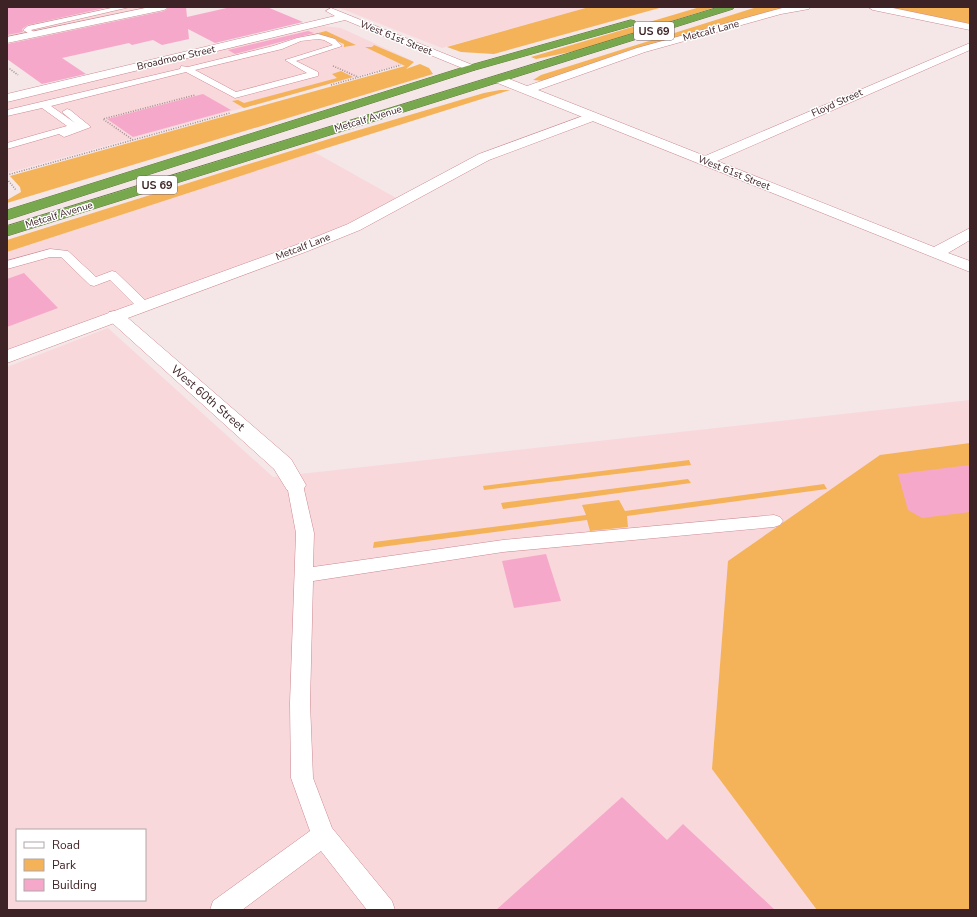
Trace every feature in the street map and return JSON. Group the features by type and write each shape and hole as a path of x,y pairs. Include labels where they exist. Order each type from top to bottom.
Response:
{"highway":[{"name":"Metcalf Avenue","path":"7,231 729,7"},
{"name":"Metcalf Avenue","path":"7,215 470,68 641,20"},
{"path":"307,138 417,95 466,80 473,74 470,68 534,62 579,54"}],"street":[{"path":"7,40 164,7"},
{"name":"West 61st Street","path":"321,7 470,68"},
{"name":"Metcalf Lane","path":"528,90 641,50 780,11 804,7"},
{"path":"874,7 970,26"},
{"name":"Broadmoor Street","path":"11,97 345,17"},
{"name":"Floyd Street","path":"705,161 970,46"},
{"name":"West 61st Street","path":"499,79 970,267"},
{"name":"Metcalf Lane","path":"7,357 302,248 354,227 484,157 591,117"},
{"path":"936,253 970,233"},
{"name":"West 60th Street","path":"115,316 283,464 295,485"}],"lane":[{"path":"33,34 27,30 28,28 126,7"},
{"path":"7,113 54,103 186,70 278,47 286,43 308,37 319,37 330,40 338,46 289,60 315,74 235,95 186,70 168,59"},
{"path":"11,97 30,107"},
{"path":"7,147 13,148 86,127 82,122 54,103"},
{"path":"7,147 67,130 73,126 44,105"},
{"path":"7,265 50,253 64,254 94,282 112,275 144,306"},
{"path":"295,485 305,534 300,703 302,778 323,835 383,910"},
{"path":"304,575 503,546 774,521"},
{"path":"222,910 323,835"}],"path":[{"path":"327,86 401,65"},
{"path":"134,140 103,119 195,95"},
{"path":"7,175 236,112"},
{"path":"7,179 16,189 15,193"}],"shaded area":[{"path":"7,7 152,7 7,37"},
{"path":"337,7 589,7 442,48"},
{"path":"324,26 341,28 413,61 7,173 7,102"},
{"path":"314,152 398,199 321,235 7,352 7,252"},
{"path":"108,328 273,477 970,400 970,910 7,910 7,367"}],"green space":[{"path":"589,7 663,7 494,54 461,52 447,47"},
{"path":"700,7 716,7 580,50 536,59 531,57"},
{"path":"757,7 789,7 630,50 544,81 533,80 541,75"},
{"path":"888,7 970,7 970,24"},
{"path":"326,31 356,45 344,47 344,44 322,35 284,42"},
{"path":"374,45 414,62 406,69 420,64 429,68 433,74 7,203 7,200 21,192 20,187 10,176 405,66 365,47 372,47"},
{"path":"341,71 353,77 244,108 232,101 238,100 244,103 337,78 332,74"},
{"path":"510,90 7,252 7,240 332,138 484,93"},
{"path":"970,443 970,910 817,910 712,769 728,561 880,455"},
{"path":"689,460 691,465 484,490 483,486"},
{"path":"688,479 691,483 503,509 501,503"},
{"path":"824,484 827,489 627,516 628,527 590,531 587,520 373,548 374,542 586,515 582,505 619,500 625,511"}],"building":[{"path":"7,7 109,7 28,25 22,29 23,32 7,35"},
{"path":"170,7 186,7 187,17 231,7 267,7 303,22 215,43 188,29 189,39 162,45 153,40 132,45 129,43 62,58 86,74 42,84 7,59 7,44 164,11"},
{"path":"308,31 314,33 235,54 228,50"},
{"path":"203,94 231,110 133,137 107,119"},
{"path":"24,273 58,308 7,327 7,279"},
{"path":"970,465 970,512 922,518 908,510 898,474"},
{"path":"546,554 561,601 514,608 502,561"},
{"path":"622,797 667,840 683,824 775,910 496,910"}]}
